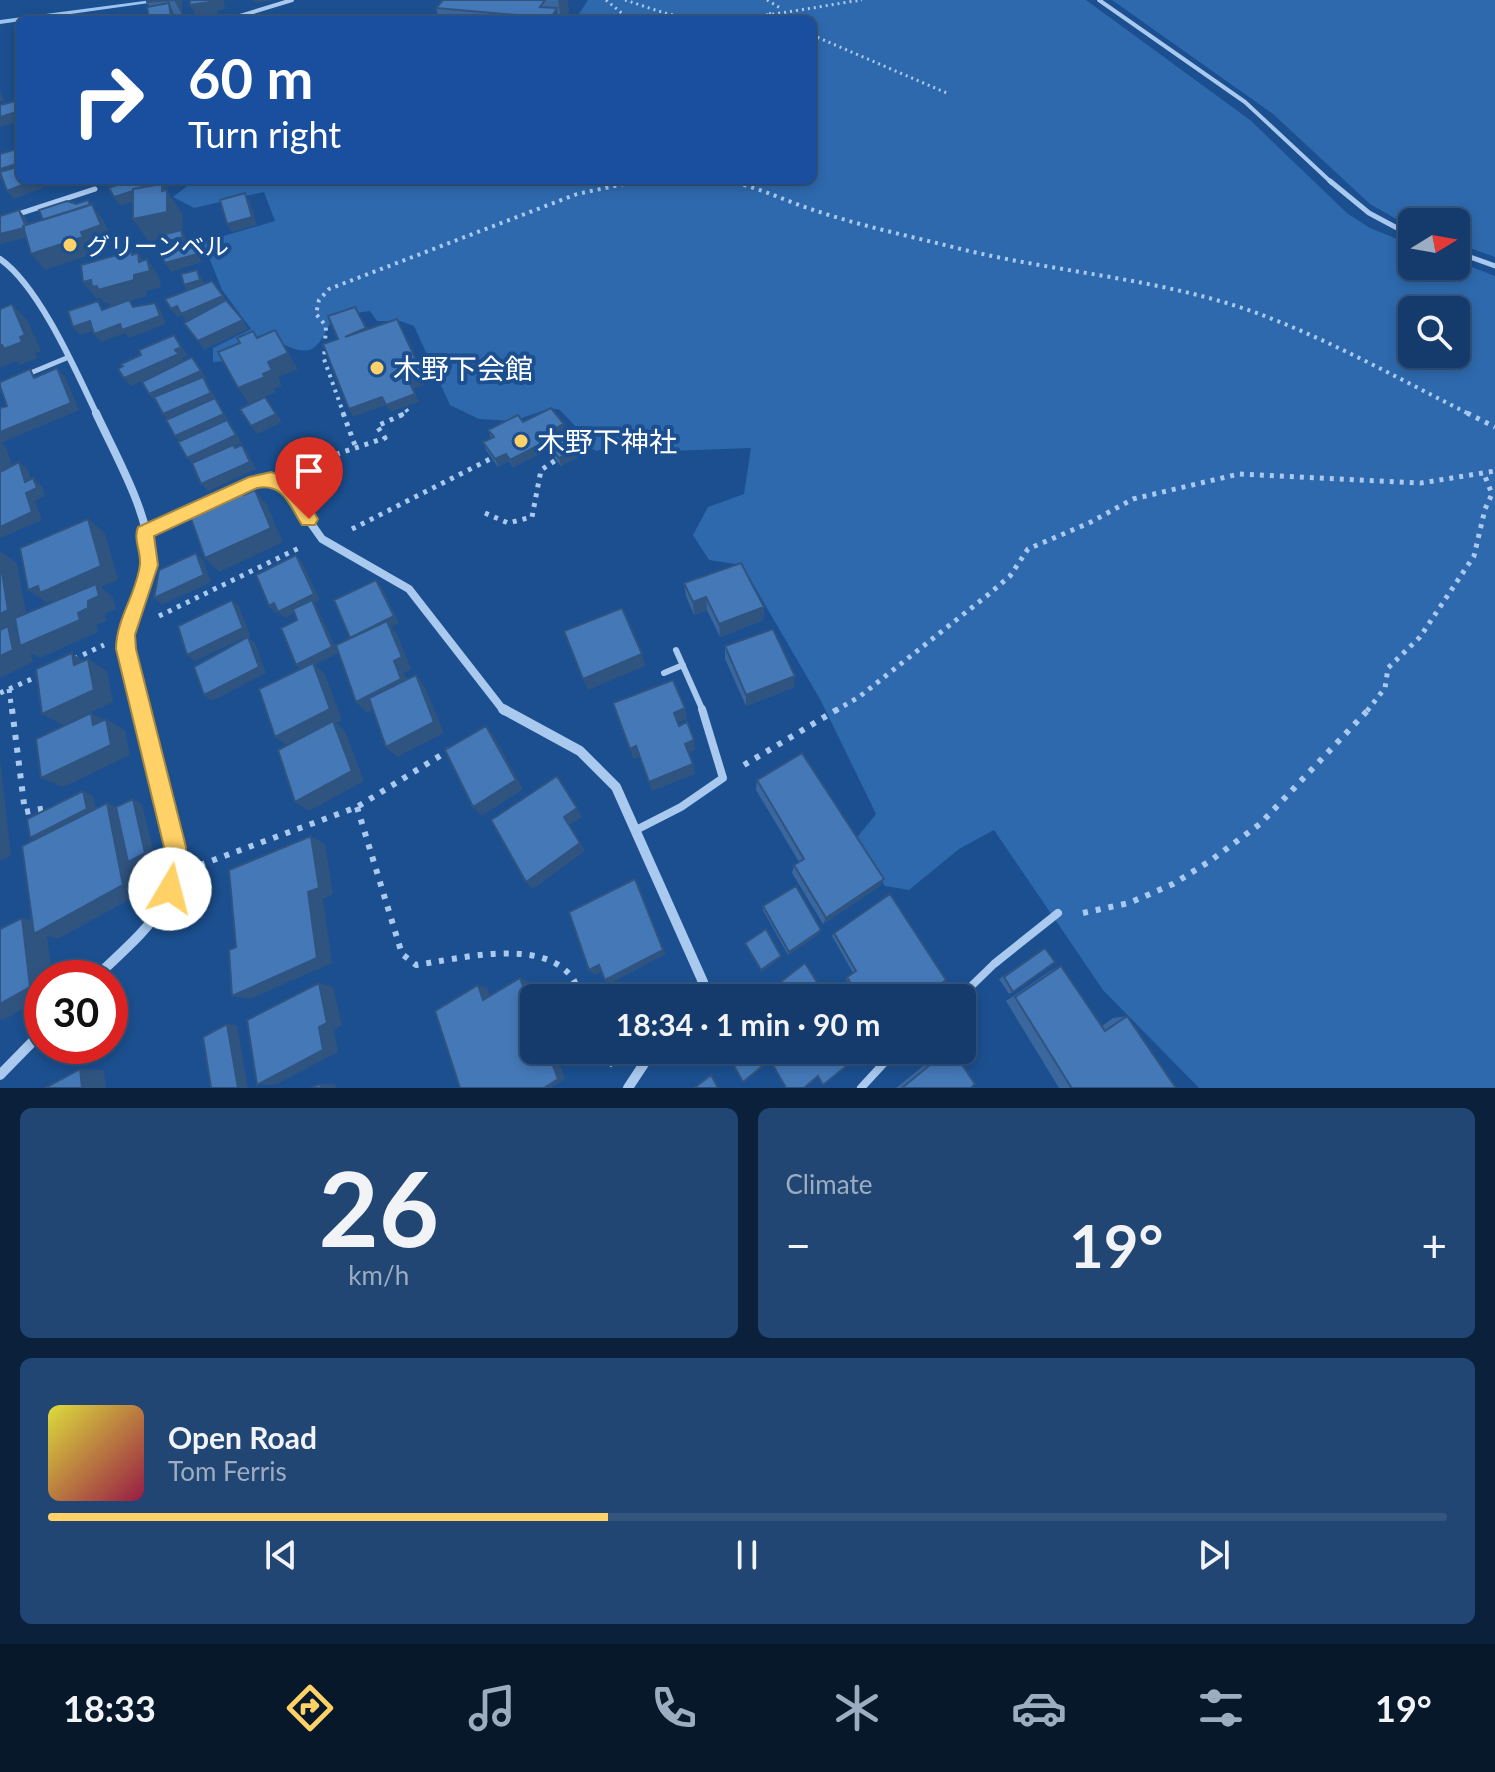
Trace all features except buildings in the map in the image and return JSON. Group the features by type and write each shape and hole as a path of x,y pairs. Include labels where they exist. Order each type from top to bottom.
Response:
{"street":[{"path":"0,259 13,268 23,282 69,357 117,461 145,532 149,565 126,635 126,649 170,819 175,847 174,874 170,889 143,930 113,960"},
{"path":"227,494 255,481 271,479 284,484 326,542 390,573 409,589 504,711 523,724 577,748 595,763 616,787 702,984"},
{"path":"145,532 213,500"},
{"path":"0,1075 24,1050"},
{"path":"628,1088 644,1064"}],"lane":[{"path":"240,16 292,0"},
{"path":"1099,0 1249,105 1352,203 1382,224 1398,230"},
{"path":"0,220 95,189"},
{"path":"1470,257 1495,266"},
{"path":"14,380 69,357"},
{"path":"636,830 681,807 723,778 705,715 676,650"},
{"path":"664,673 683,665"},
{"path":"973,984 1058,913"},
{"path":"861,1088 883,1064"}],"path":[{"path":"606,0 625,16"},
{"path":"625,0 681,16"},
{"path":"767,0 783,10"},
{"path":"734,16 862,0"},
{"path":"768,12 775,16"},
{"path":"816,37 949,94"},
{"path":"356,448 324,359 326,326 316,314 319,300 329,289 577,194 623,184"},
{"path":"744,184 804,207 952,247 1066,272 1150,284 1251,311 1346,352 1495,427"},
{"path":"293,468 385,438 377,426 408,412 404,407"},
{"path":"348,531 492,458"},
{"path":"485,513 499,523 508,524 532,517 541,470 556,460"},
{"path":"723,778 859,697 1010,576 1028,549 1089,523 1133,499 1239,474 1421,483 1495,471"},
{"path":"1058,913 1093,913 1129,903 1173,884 1210,861 1260,824 1322,757 1354,728 1385,688 1388,668 1420,637 1474,556 1485,509 1492,494 1484,474"},
{"path":"61,665 290,553"},
{"path":"0,693 48,671"},
{"path":"9,689 25,812 46,808"},
{"path":"174,874 357,807 454,747"},
{"path":"357,807 402,954 416,965 515,953 539,954 559,965 575,984"}],"shaded area":[{"path":"588,0 1086,0 1250,120 1348,214 1370,228 1398,239 1398,280 1470,280 1470,266 1495,276 1495,1088 1199,1088 1103,990 994,830 959,849 909,890 885,886 855,840 876,814 821,701 742,565 709,560 693,535 708,507 744,494 751,448 669,451 634,435 597,451 588,447 578,429 560,410 551,408 513,421 479,419 450,405 414,326 400,321 377,321 370,311 334,316 319,342 309,350 281,343 236,360 213,362 213,348 251,329 222,290 203,242 275,221 264,192 194,208 173,197 190,184 816,184 816,16 578,16"},
{"path":"1112,0 1495,0 1495,257 1470,248 1470,208 1398,208 1398,220 1370,204 1273,114"}],"waterway":[{"path":"46,16 167,0"},
{"path":"0,22 16,20"}],"place":[{"name":"グリーンベル","path":"70,245"},
{"name":"木野下会館","path":"377,368"},
{"name":"木野下神社","path":"521,441"}],"route":[{"path":"170,889 175,847 170,819 126,649 126,635 149,565 145,532 255,481 271,479 284,484 309,519"}]}
